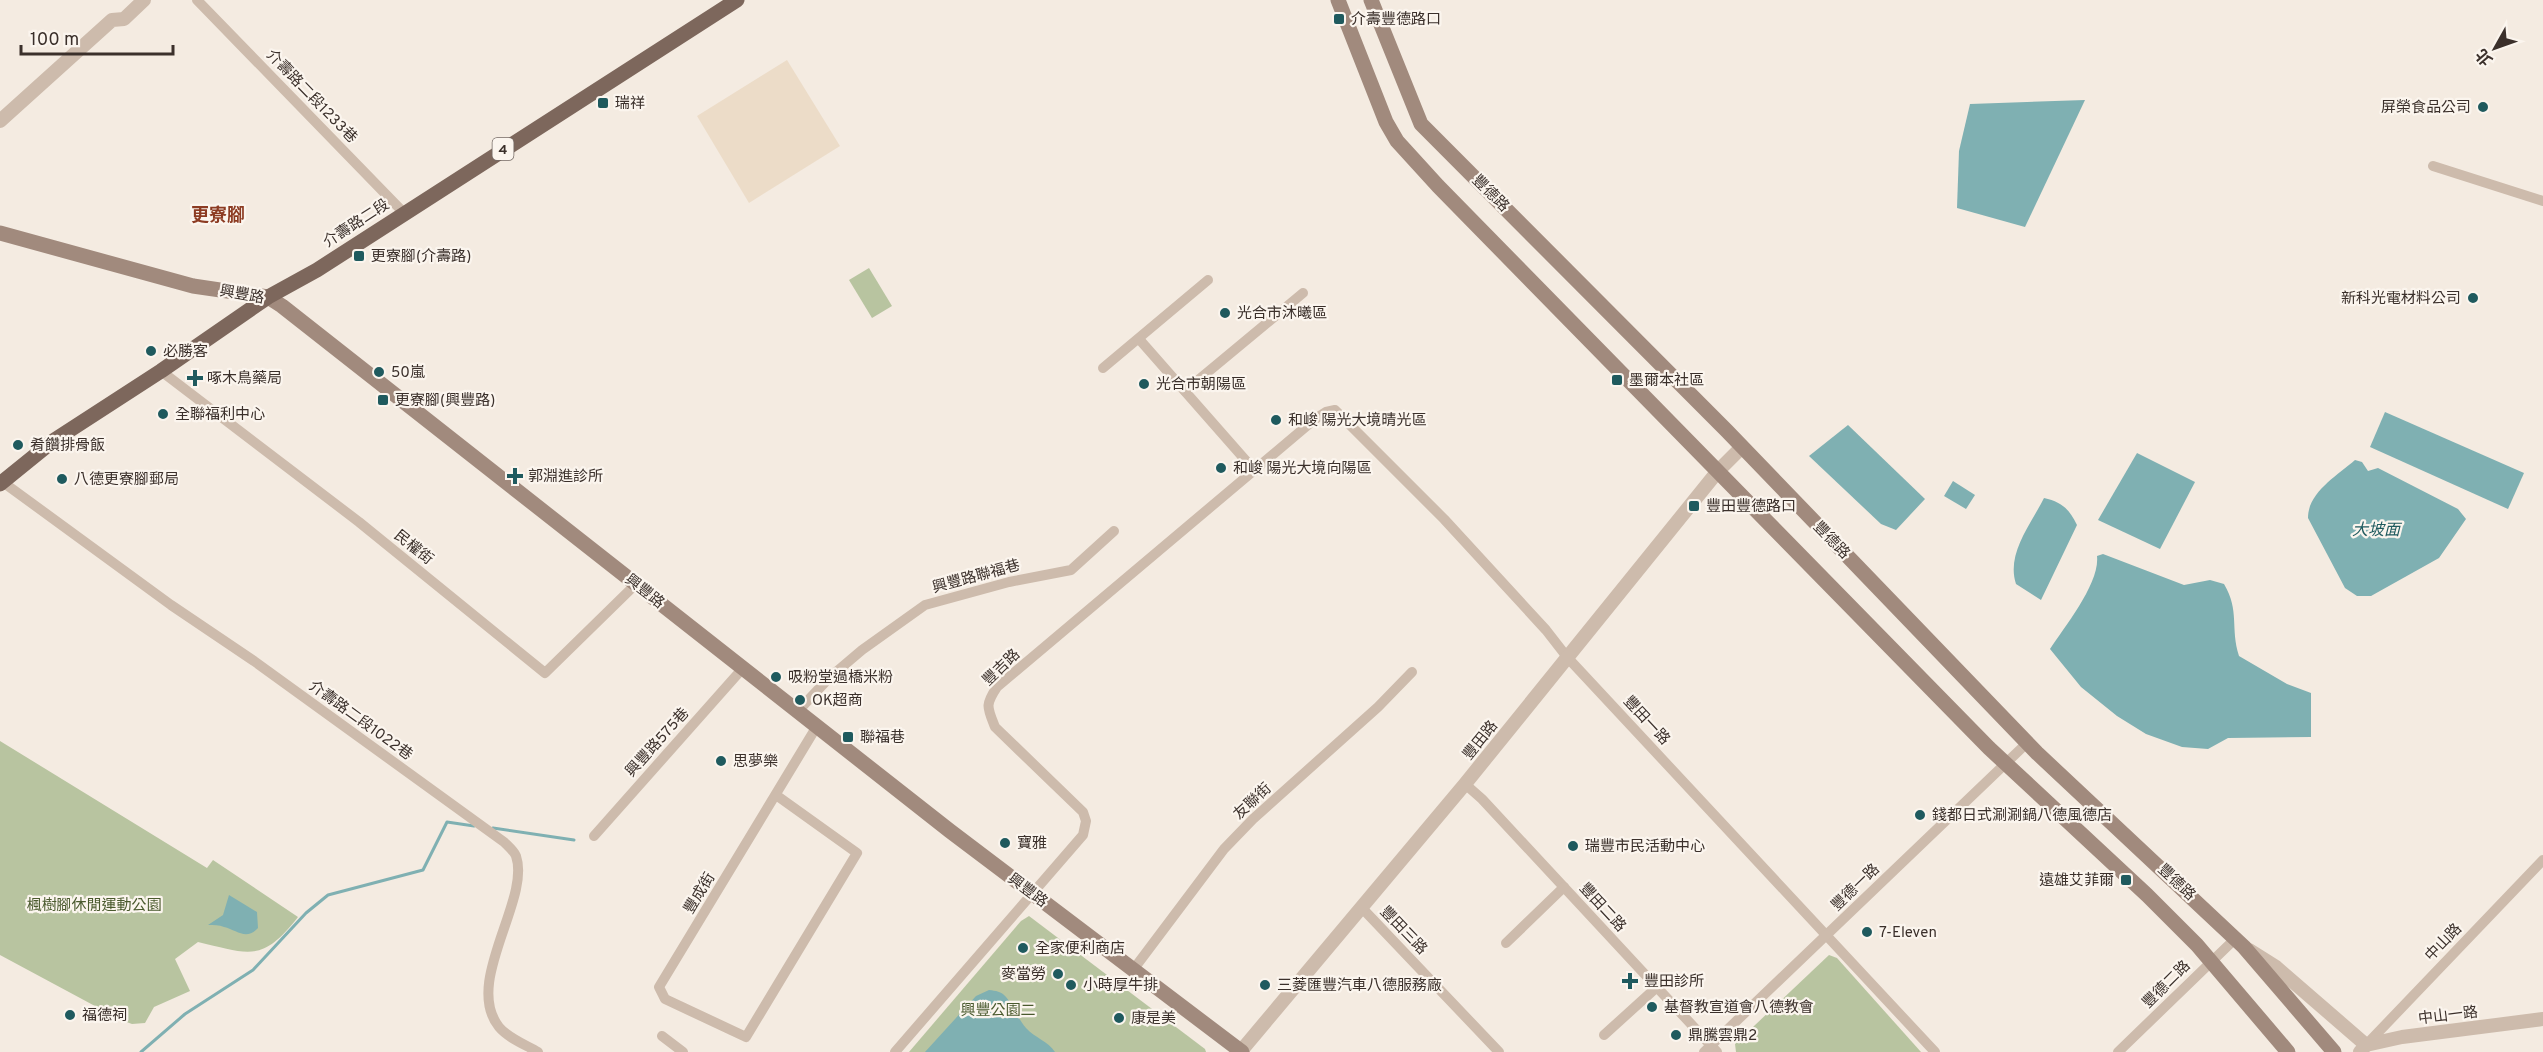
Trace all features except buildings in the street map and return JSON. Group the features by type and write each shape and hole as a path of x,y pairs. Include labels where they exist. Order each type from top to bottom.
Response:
{"main road":[{"name":"介壽路二段","path":"1,482 53,441 161,371 268,297 317,270 737,0"},
{"name":"豐德路","path":"1338,0 1386,122 1397,141 1438,186 2005,764 2147,895 2211,961 2288,1052"},
{"name":"豐德路","path":"1371,0 1421,124 1742,447 2027,743 2240,943 2334,1052"},
{"name":"興豐路","path":"0,233 193,286 268,297 1032,894 1241,1052"}],"street":[{"path":"0,121 112,20 124,19 144,0"},
{"name":"介壽路二段1233巷","path":"197,0 404,213"},
{"path":"2433,166 2543,201"},
{"path":"1103,368 1208,280"},
{"path":"1185,391 1303,293"},
{"path":"1139,339 1255,471"},
{"name":"民權街","path":"161,371 359,522 545,673 636,584"},
{"name":"豐吉路","path":"895,1052 1083,835 1086,821 1083,812 995,727 987,701 997,687 1315,419 1326,412 1335,410"},
{"name":"豐田一路","path":"1335,410 1444,519 1546,630 1567,657 1935,1052"},
{"name":"豐田路","path":"1241,1052 1465,784 1718,471 1742,447"},
{"name":"介壽路二段1022巷","path":"1,482 504,842 515,854 518,868 516,886 496,952 488,991 491,1009 499,1027 538,1052"},
{"name":"興豐路聯福巷","path":"798,711 830,678 862,650 925,606 1009,582 1071,570 1114,531"},
{"name":"興豐路575巷","path":"594,836 743,668"},
{"name":"友聯街","path":"1134,970 1224,849 1253,819 1378,706 1412,672"},
{"name":"豐成街","path":"776,795 857,853 746,1037 665,999 659,987 817,726"},
{"name":"豐德一路","path":"1711,1050 1826,935 2027,743"},
{"name":"豐田二路","path":"1465,784 1657,987 1711,1050"},
{"name":"中山路","path":"2363,1049 2543,860"},
{"path":"1506,943 1564,887"},
{"name":"豐田三路","path":"1362,908 1499,1052"},
{"path":"2240,943 2276,967 2363,1049"},
{"name":"豐德二路","path":"2118,1052 2211,961 2240,943"},
{"path":"1604,1035 1657,987"},
{"name":"中山一路","path":"2363,1049 2402,1037 2543,1019"},
{"path":"662,1036 683,1052"}],"green space":[{"path":"869,268 892,306 872,318 849,280"},
{"name":"楓樹腳休閒運動公園","path":"0,741 207,868 213,860 298,917 274,942 254,951 231,950 198,942 175,959 190,991 154,1007 145,1023 132,1024 121,1020 0,955"},
{"name":"興豐公園二","path":"1029,916 1206,1052 909,1052 1021,921"},
{"path":"1829,955 1837,958 1921,1052 1736,1052 1735,1044"}],"shaded area":[{"path":"787,60 840,146 749,203 697,116"}],"water":[{"path":"2085,100 2025,227 1957,208 1959,151 1970,104"},
{"path":"2385,412 2524,473 2508,509 2370,447"},
{"path":"1848,425 1925,499 1896,530 1881,524 1809,456"},
{"path":"2137,453 2195,482 2160,549 2098,520"},
{"name":"大坡面","path":"2355,460 2362,462 2368,471 2378,468 2458,509 2466,519 2439,558 2371,596 2357,596 2345,588 2308,518 2309,509 2318,492"},
{"path":"1953,481 1975,495 1966,509 1944,496"},
{"path":"2044,498 2064,507 2077,525 2041,600 2016,584 2014,562 2021,540"},
{"path":"2103,554 2184,585 2210,580 2224,584 2232,603 2239,656 2287,684 2311,693 2311,737 2228,738 2208,749 2182,747 2146,734 2117,716 2081,687 2050,649 2087,591 2093,579 2097,556"},
{"path":"229,895 257,912 258,928 254,932 245,934 220,926 208,925 223,915"},
{"path":"989,990 1004,995 1026,1028 1055,1052 925,1052 976,996"}],"waterway":[{"path":"141,1052 185,1014 253,970 306,913 328,895 423,870 447,822 474,826"},
{"path":"493,828 574,840"}],"place":[{"name":"介壽豐德路口","path":"1339,19"},
{"name":"瑞祥","path":"603,103"},
{"name":"屏榮食品公司","path":"2483,107"},
{"name":"更寮腳(介壽路)","path":"359,256"},
{"name":"新科光電材料公司","path":"2473,298"},
{"name":"光合市沐曦區","path":"1225,313"},
{"name":"必勝客","path":"151,351"},
{"name":"50嵐","path":"379,372"},
{"name":"啄木鳥藥局","path":"195,378"},
{"name":"墨爾本社區","path":"1617,380"},
{"name":"光合市朝陽區","path":"1144,384"},
{"name":"更寮腳(興豐路)","path":"383,400"},
{"name":"全聯福利中心","path":"163,414"},
{"name":"和峻 陽光大境晴光區","path":"1276,420"},
{"name":"肴饡排骨飯","path":"18,445"},
{"name":"和峻 陽光大境向陽區","path":"1221,468"},
{"name":"郭淵進診所","path":"515,476"},
{"name":"八德更寮腳郵局","path":"62,479"},
{"name":"豐田豐德路口","path":"1694,506"},
{"name":"吸粉堂過橋米粉","path":"776,677"},
{"name":"OK超商","path":"800,700"},
{"name":"聯福巷","path":"848,737"},
{"name":"思夢樂","path":"721,761"},
{"name":"錢都日式涮涮鍋八德風德店","path":"1920,815"},
{"name":"寶雅","path":"1005,843"},
{"name":"瑞豐市民活動中心","path":"1573,846"},
{"name":"遠雄艾菲爾","path":"2126,880"},
{"name":"7-Eleven","path":"1867,932"},
{"name":"全家便利商店","path":"1023,948"},
{"name":"麥當勞","path":"1058,974"},
{"name":"豐田診所","path":"1630,981"},
{"name":"小時厚牛排","path":"1071,985"},
{"name":"三菱匯豐汽車八德服務廠","path":"1265,985"},
{"name":"基督教宣道會八德教會","path":"1652,1007"},
{"name":"福德祠","path":"70,1015"},
{"name":"康是美","path":"1119,1018"},
{"name":"鼎騰雲鼎2","path":"1676,1035"}],"district":[{"name":"更寮腳","path":"218,215"}]}
